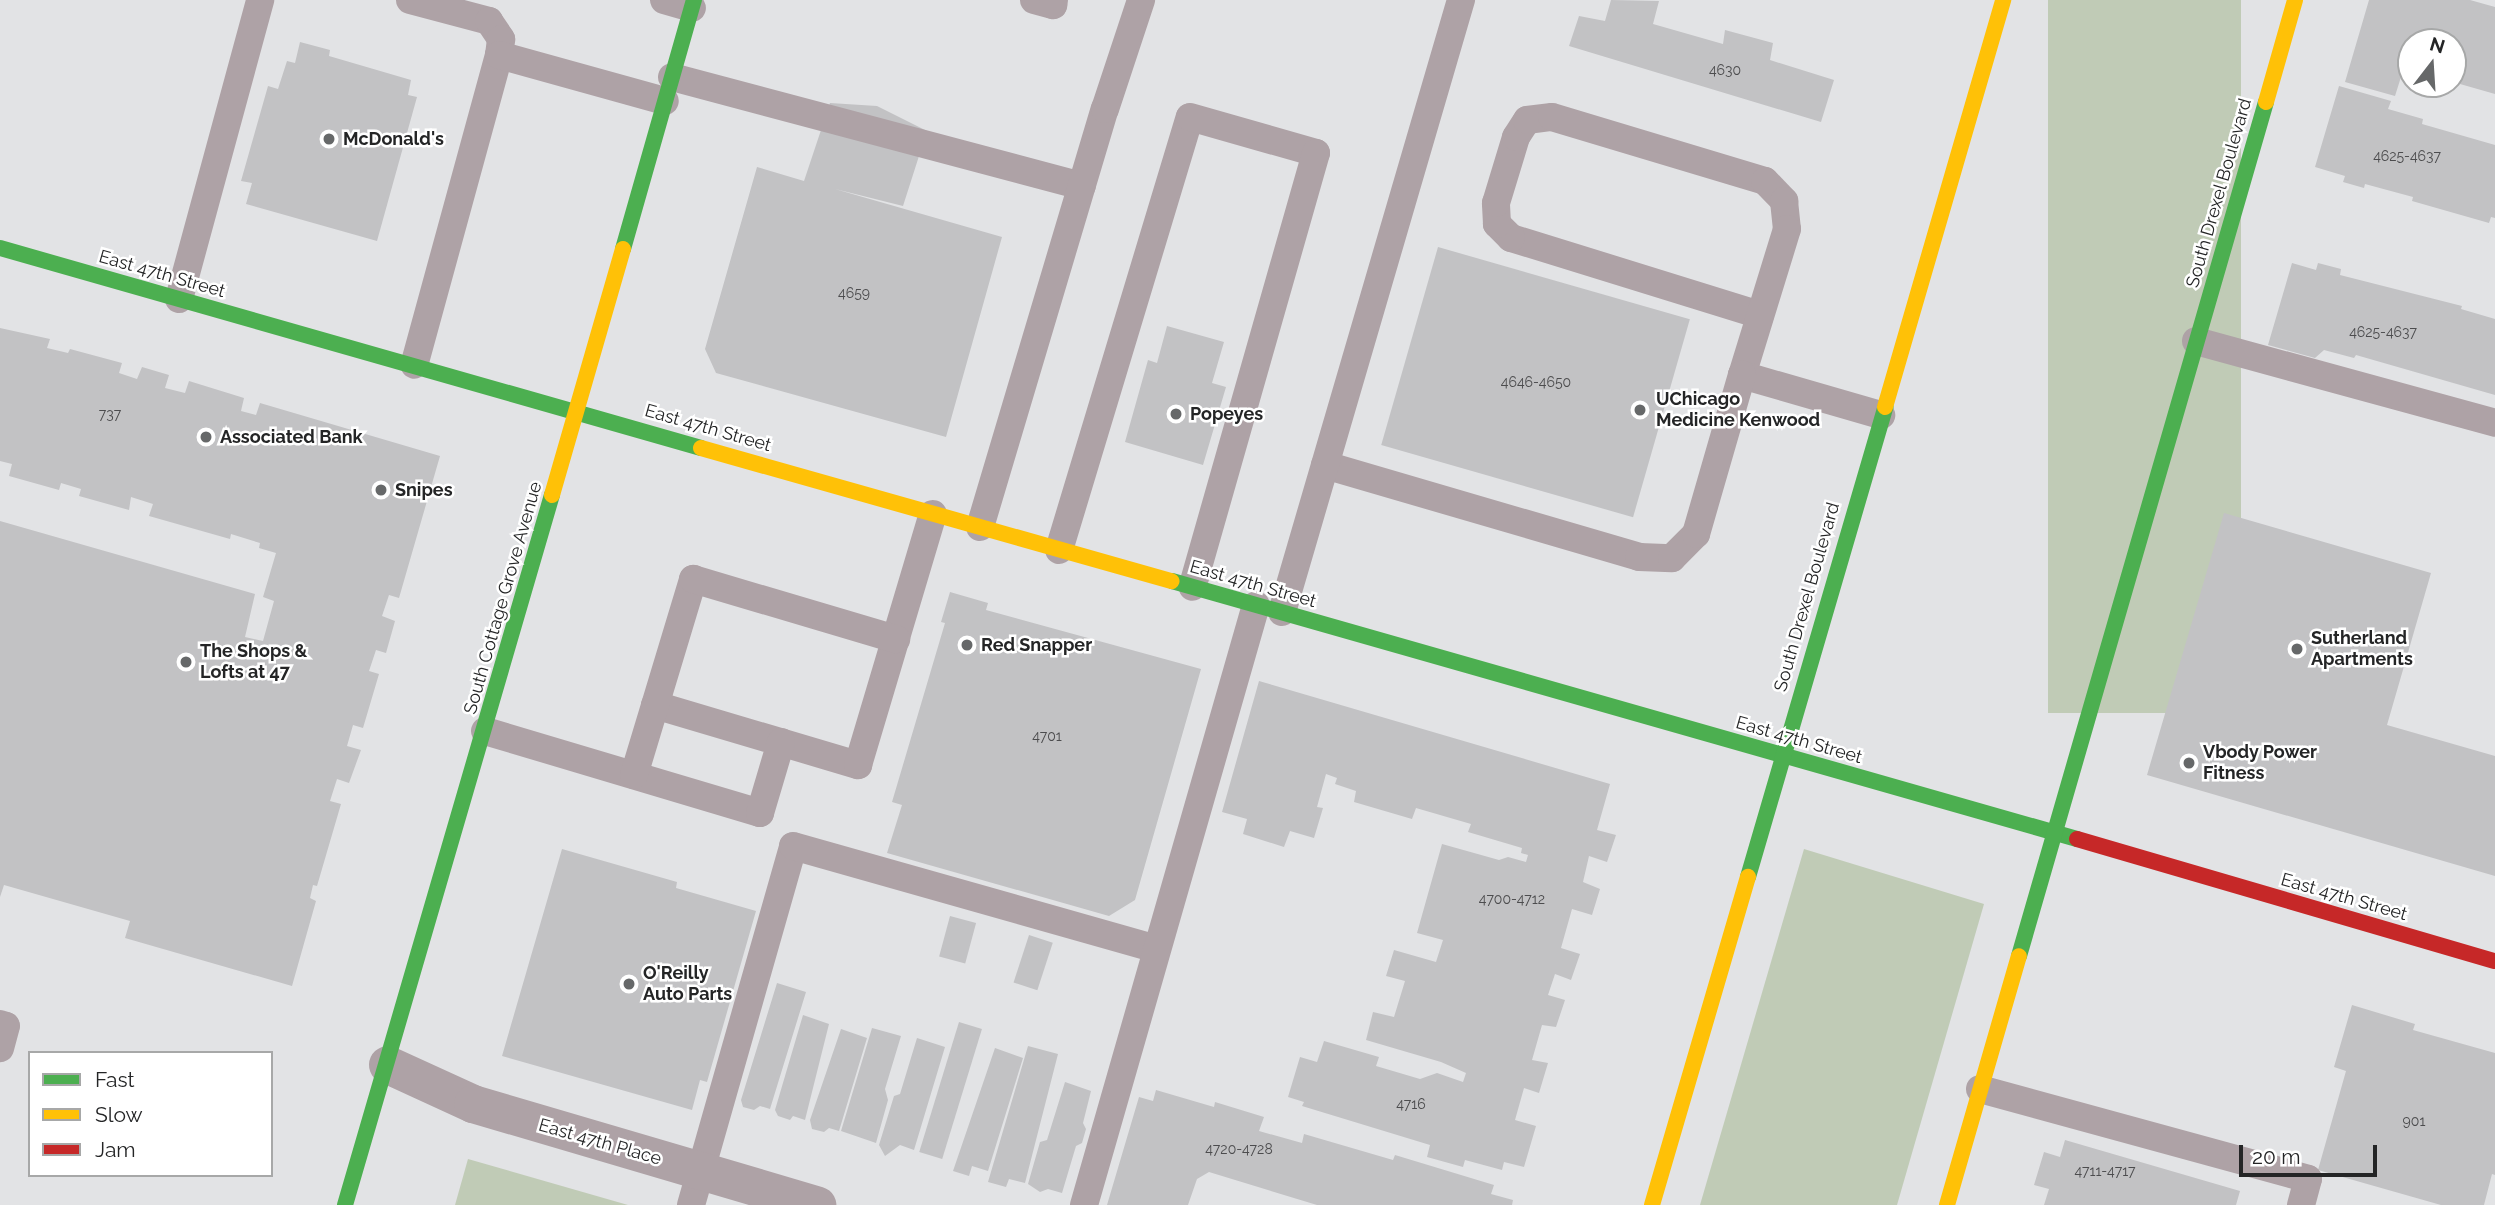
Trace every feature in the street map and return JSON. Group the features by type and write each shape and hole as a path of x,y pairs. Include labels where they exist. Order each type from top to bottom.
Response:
{"main road":[{"name":"South Drexel Boulevard","path":"1652,1205 2003,0"},
{"name":"South Drexel Boulevard","path":"1947,1205 2295,0"},
{"name":"South Cottage Grove Avenue","path":"345,1205 485,731 693,4"},
{"name":"East 47th Street","path":"0,248 2053,832 2495,961"}],"street":[{"name":"East 47th Place","path":"388,1065 472,1104 695,1188 817,1205"}],"lane":[{"path":"179,299 260,0"},
{"path":"410,0 489,21 501,39 499,55 414,365"},
{"path":"664,0 693,4"},
{"path":"1034,0 1053,5 1055,0"},
{"path":"980,527 1141,0"},
{"path":"1084,1205 1157,949 1269,609 1325,465 1461,0"},
{"path":"499,55 668,89 1082,186"},
{"path":"1059,550 1190,117 1317,153 1192,587"},
{"path":"1325,465 1639,557 1671,558 1696,534 1787,229 1784,201 1765,181 1552,117 1527,120 1516,137 1496,203 1497,224 1511,238 1760,316"},
{"path":"2196,341 2495,423"},
{"path":"1742,375 1881,415"},
{"path":"655,705 858,765 933,513"},
{"path":"634,775 693,579 896,639"},
{"path":"485,731 760,813 781,742"},
{"path":"695,1188 793,846 1157,949"},
{"path":"0,1024 6,1026 0,1048"},
{"path":"1980,1089 2308,1180 2301,1205"}],"green space":[{"path":"2048,0 2241,0 2241,713 2048,713"},
{"path":"1804,849 1984,904 1897,1205 1700,1205"},
{"path":"468,1159 628,1205 455,1205"}],"building":[{"path":"1611,0 1659,1 1653,24 1723,44 1725,30 1773,43 1770,60 1834,80 1821,122 1569,46 1579,16 1605,21"},
{"path":"2369,0 2470,0 2495,7 2495,94 2467,86 2467,28 2397,28 2395,96 2345,82"},
{"name":"McDonald's","path":"300,42 330,50 329,56 411,80 408,95 417,97 377,241 246,204 252,183 241,181 268,86 278,89 287,61 295,63"},
{"path":"2339,86 2391,101 2388,109 2423,119 2422,124 2495,145 2495,218 2491,217 2489,223 2412,201 2413,197 2365,184 2364,188 2343,182 2345,176 2315,167"},
{"path":"830,103 877,106 927,131 903,206 835,189 1002,237 946,437 716,373 705,349 757,167 804,181"},
{"path":"1438,247 1690,319 1633,517 1381,445"},
{"path":"2292,263 2316,270 2318,263 2341,269 2340,275 2462,306 2461,309 2495,319 2495,395 2356,355 2354,358 2324,350 2315,358 2268,345"},
{"name":"Popeyes","path":"1167,326 1224,342 1212,383 1226,387 1203,465 1125,442 1148,360 1157,363"},
{"name":"The Shops & Lofts at 47","path":"0,328 50,339 47,348 68,353 70,349 122,363 119,373 137,379 142,367 169,375 165,388 185,393 189,381 244,398 241,411 256,415 260,403 440,456 399,598 389,595 382,616 395,621 386,653 376,650 369,671 379,674 363,728 353,725 347,746 361,750 349,783 337,779 330,801 341,804 317,886 313,885 310,898 316,901 292,986 125,938 130,921 4,885 0,897 0,521 255,594 245,637 263,641 274,601 263,597 276,553 259,548 260,543 231,534 230,539 149,516 153,504 131,497 129,510 79,496 81,489 61,483 59,490 9,476 12,464 0,461"},
{"name":"Sutherland Apartments","path":"2224,513 2431,573 2387,725 2495,756 2495,876 2147,775"},
{"path":"950,592 988,603 986,610 1201,669 1135,900 1109,916 887,853 902,805 892,802 945,623 941,622"},
{"path":"1259,681 1610,784 1597,830 1616,835 1607,862 1589,856 1583,882 1600,889 1592,915 1572,909 1561,948 1580,954 1571,980 1555,974 1548,995 1565,1000 1556,1027 1542,1025 1532,1060 1548,1063 1539,1093 1524,1088 1515,1120 1536,1126 1524,1167 1504,1162 1502,1170 1465,1160 1463,1167 1427,1157 1430,1145 1302,1106 1304,1102 1288,1097 1300,1057 1317,1062 1324,1041 1379,1057 1376,1066 1420,1079 1437,1073 1463,1082 1466,1073 1441,1062 1366,1040 1373,1012 1394,1017 1405,981 1386,976 1394,950 1436,962 1443,940 1417,933 1442,844 1499,860 1508,857 1526,862 1528,855 1521,853 1522,848 1468,832 1471,824 1416,808 1412,819 1354,802 1356,791 1335,784 1337,778 1326,774 1317,807 1323,808 1314,838 1290,831 1284,847 1243,834 1247,819 1222,812"},
{"name":"O'Reilly Auto Parts","path":"562,849 677,882 676,888 756,911 707,1082 700,1080 692,1110 502,1056"},
{"path":"950,916 976,923 965,964 939,957"},
{"path":"1029,935 1053,943 1037,990 1014,983"},
{"path":"777,983 806,992 770,1109 760,1106 754,1110 743,1107 741,1100"},
{"path":"2352,1005 2415,1024 2413,1030 2495,1053 2495,1175 2492,1174 2484,1205 2441,1205 2318,1170 2346,1071 2334,1067"},
{"path":"803,1015 829,1024 805,1120 793,1116 790,1120 778,1116 775,1110"},
{"path":"959,1022 982,1029 942,1159 919,1152"},
{"path":"872,1028 901,1036 885,1089 888,1100 876,1143 841,1131"},
{"path":"841,1029 867,1038 839,1131 829,1128 824,1132 812,1129 810,1120"},
{"path":"917,1038 945,1047 914,1150 900,1145 885,1156 879,1145 894,1096 900,1094"},
{"path":"1028,1046 1058,1054 1025,1183 1009,1179 1006,1187 988,1182"},
{"path":"995,1048 1023,1058 988,1171 972,1166 969,1176 953,1171"},
{"path":"1065,1082 1091,1091 1083,1123 1086,1129 1082,1143 1076,1146 1062,1193 1048,1189 1040,1192 1028,1184 1040,1142 1047,1140"},
{"path":"1156,1090 1214,1107 1215,1102 1264,1117 1259,1131 1302,1143 1304,1134 1393,1160 1395,1155 1494,1185 1491,1194 1513,1200 1512,1205 1317,1205 1209,1172 1197,1179 1188,1205 1107,1205 1139,1097 1153,1101"},
{"path":"2065,1140 2240,1191 2236,1205 2044,1205 2049,1189 2034,1185 2044,1152 2060,1157"}],"traffic: fast":[{"path":"623,249 694,0"},
{"path":"2019,956 2266,102"},
{"path":"0,248 701,448"},
{"path":"1748,877 1885,407"},
{"path":"345,1205 552,495"},
{"path":"1172,581 2077,839"}],"traffic: slow":[{"path":"1885,407 2003,0"},
{"path":"2266,102 2295,0"},
{"path":"552,495 623,249"},
{"path":"701,448 1172,581"},
{"path":"1652,1205 1748,877"},
{"path":"1947,1205 2019,956"}],"traffic: jam":[{"path":"2077,839 2495,961"}],"place":[{"name":"McDonald's","path":"329,139"},
{"name":"UChicago Medicine Kenwood","path":"1640,410"},
{"name":"Popeyes","path":"1176,414"},
{"name":"Associated Bank","path":"206,437"},
{"name":"Snipes","path":"381,490"},
{"name":"Red Snapper","path":"967,645"},
{"name":"Sutherland Apartments","path":"2297,649"},
{"name":"The Shops & Lofts at 47","path":"186,662"},
{"name":"Vbody Power Fitness","path":"2189,763"},
{"name":"O'Reilly Auto Parts","path":"629,984"}]}
